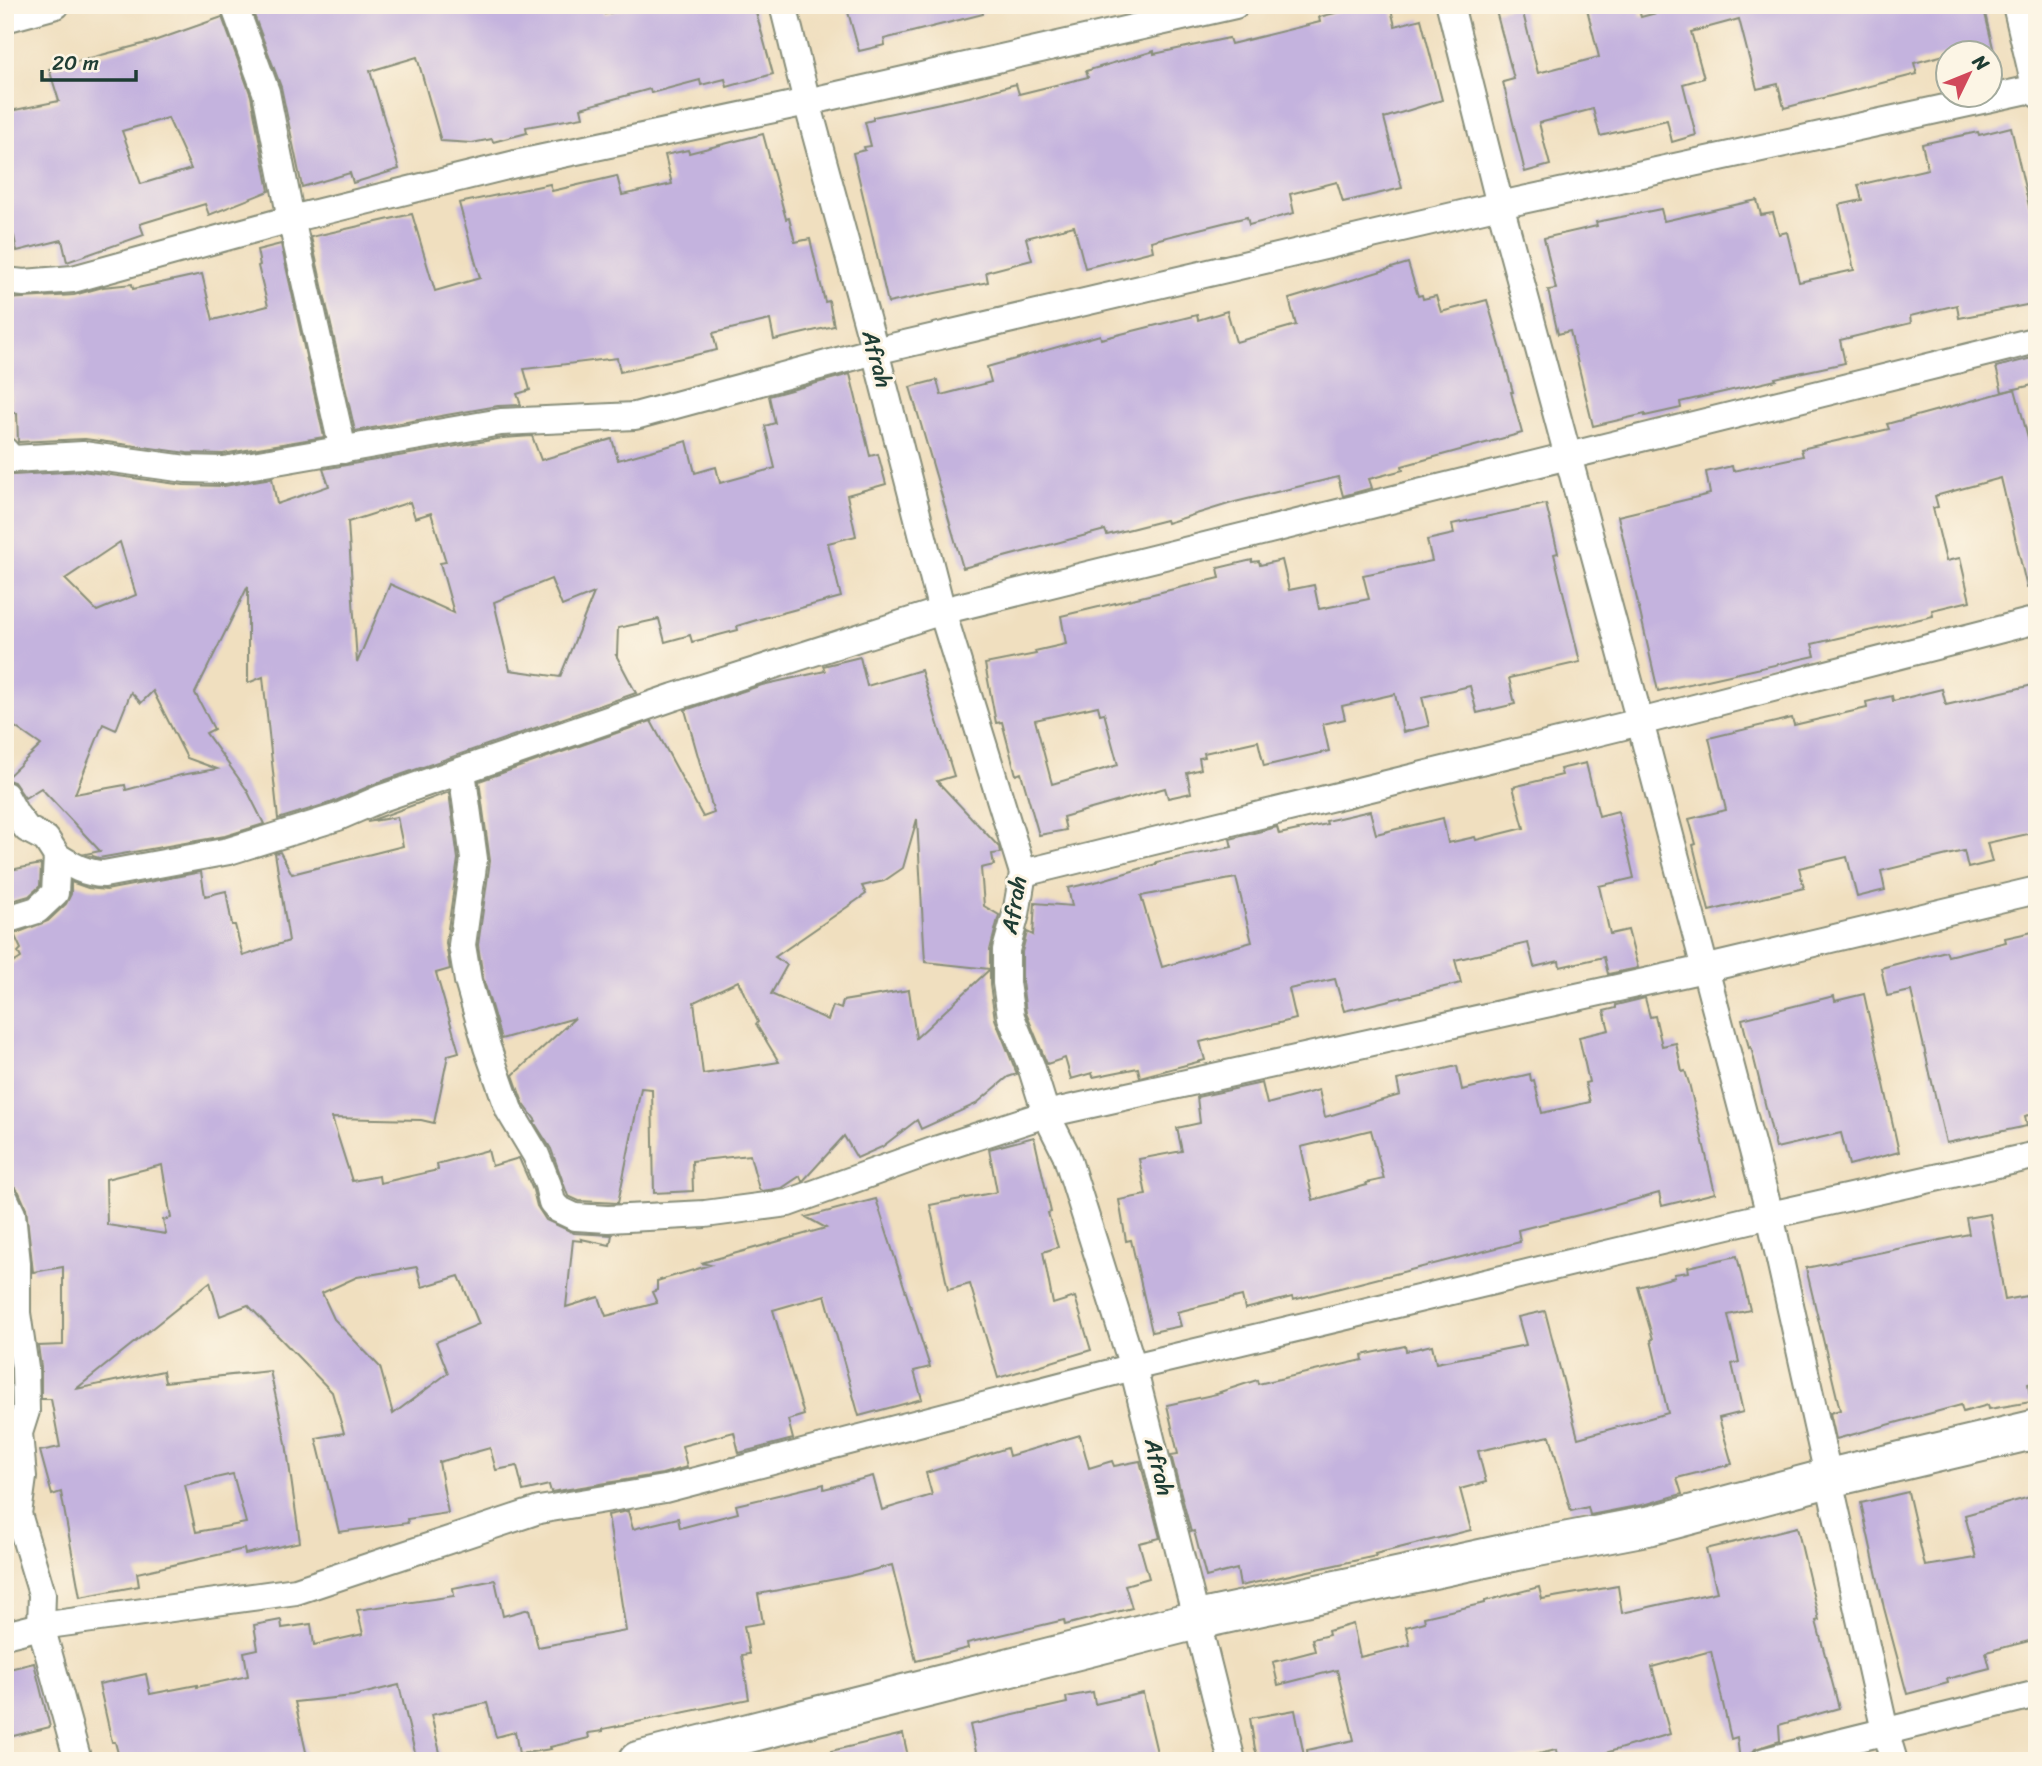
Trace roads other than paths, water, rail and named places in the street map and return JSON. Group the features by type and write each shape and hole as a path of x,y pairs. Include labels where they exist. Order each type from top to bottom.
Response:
{"main road":[{"path":"648,1759 1197,1620 1651,1525 1829,1478 2037,1429"}],"street":[{"path":"5,19 56,5"},
{"path":"234,5 267,92 291,219 343,450"},
{"name":"Afrah","path":"783,5 942,611 1023,873 1006,950 1006,983 1011,1017 1031,1066 1046,1114 1066,1154 1133,1367 1232,1761"},
{"path":"5,281 74,279 291,219 515,164 807,102 1235,5"},
{"path":"1450,5 1500,205 1770,1215 1885,1731 1894,1761"},
{"path":"5,451 12,459 83,455 186,469 224,470 501,422 635,416 875,351 1500,205 2036,90 2017,5"},
{"path":"5,795 27,829 46,839 57,856 89,873 104,874 229,851 338,817 382,798 674,697 942,611 2037,340"},
{"path":"1023,873 1640,722 2037,620"},
{"path":"462,771 474,859 462,945 468,981 509,1110 536,1155 552,1202 558,1209 576,1217 608,1219 705,1214 788,1203 938,1149 1046,1114 1704,969 2037,890"},
{"path":"5,920 37,910 55,893 57,856"},
{"path":"5,1635 41,1626 296,1591 539,1510 665,1489 1133,1367 1770,1215 2037,1155"},
{"path":"5,1199 12,1214 17,1263 17,1312 25,1368 26,1411 19,1433 23,1477 18,1514 42,1594 41,1626 78,1761"},
{"path":"1765,1761 2037,1694"}]}
